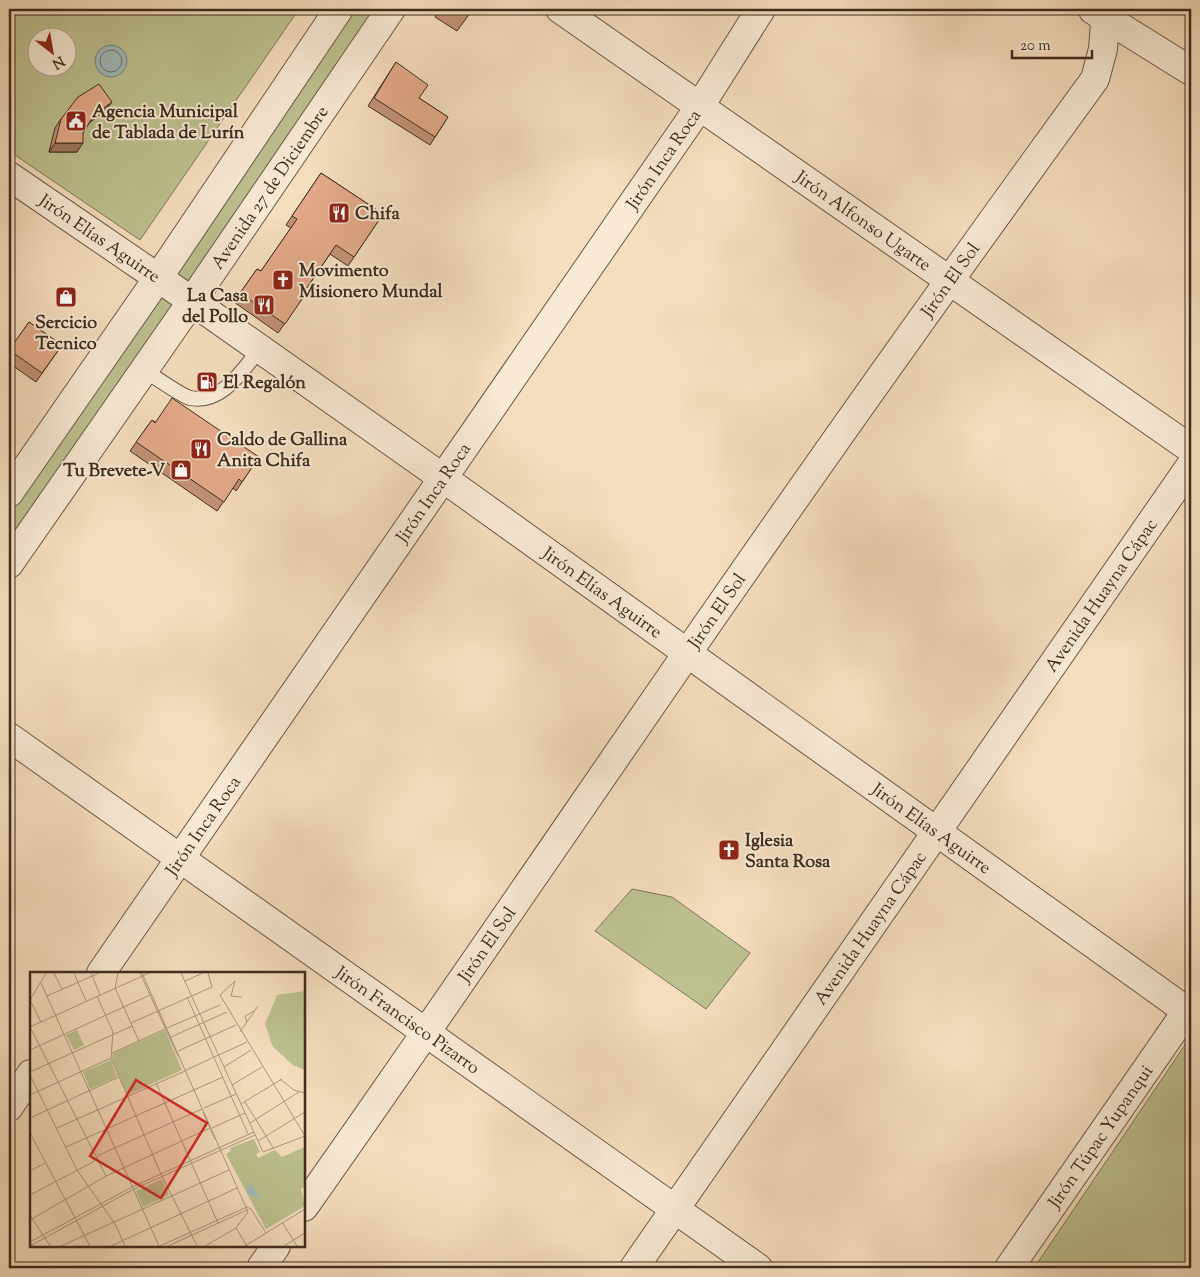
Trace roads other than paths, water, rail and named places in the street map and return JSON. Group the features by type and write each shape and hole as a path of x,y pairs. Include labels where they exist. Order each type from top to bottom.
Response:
{"street":[{"path":"9,493 158,278 339,9"},
{"name":"Avenida 27 de Diciembre","path":"9,564 192,301 391,9"},
{"name":"Jirón Alfonso Ugarte","path":"560,9 1191,449"},
{"name":"Jirón Inca Roca","path":"102,972 700,106 761,9"},
{"path":"1101,12 1191,71"},
{"name":"Jirón El Sol","path":"305,1206 688,652 949,280 1095,79 1104,49 1101,12"},
{"name":"Jirón Elías Aguirre","path":"9,176 192,301 443,478 688,652 936,833 1190,1010"},
{"name":"Avenida Huayna Cápac","path":"634,1268 1191,465"},
{"name":"Jirón Francisco Pizarro","path":"9,737 758,1268"},
{"name":"Jirón Túpac Yupanqui","path":"1009,1268 1190,1010"},
{"path":"9,1107 30,1076"},
{"path":"260,1268 275,1247"}],"lane":[{"path":"144,370 190,398 204,398 217,394 230,385 260,349"}],"water":[{"path":"111,45 117,46 122,50 126,55 126,67 122,72 117,76 111,77 105,76 100,72 96,67 95,61 96,55 100,50 105,46"}],"place":[{"name":"Agencia Municipal de Tablada de Lurín","path":"76,121"},
{"name":"Chifa","path":"339,213"},
{"name":"Movimento Misionero Mundal","path":"283,280"},
{"name":"Sercicio Tecnico","path":"66,297"},
{"name":"La Casa del Pollo","path":"264,305"},
{"name":"El Regalón","path":"207,382"},
{"name":"Caldo de Gallina Anita Chifa","path":"201,449"},
{"name":"Tu Brevete-V","path":"181,470"},
{"name":"Iglesia Santa Rosa","path":"729,850"}]}
